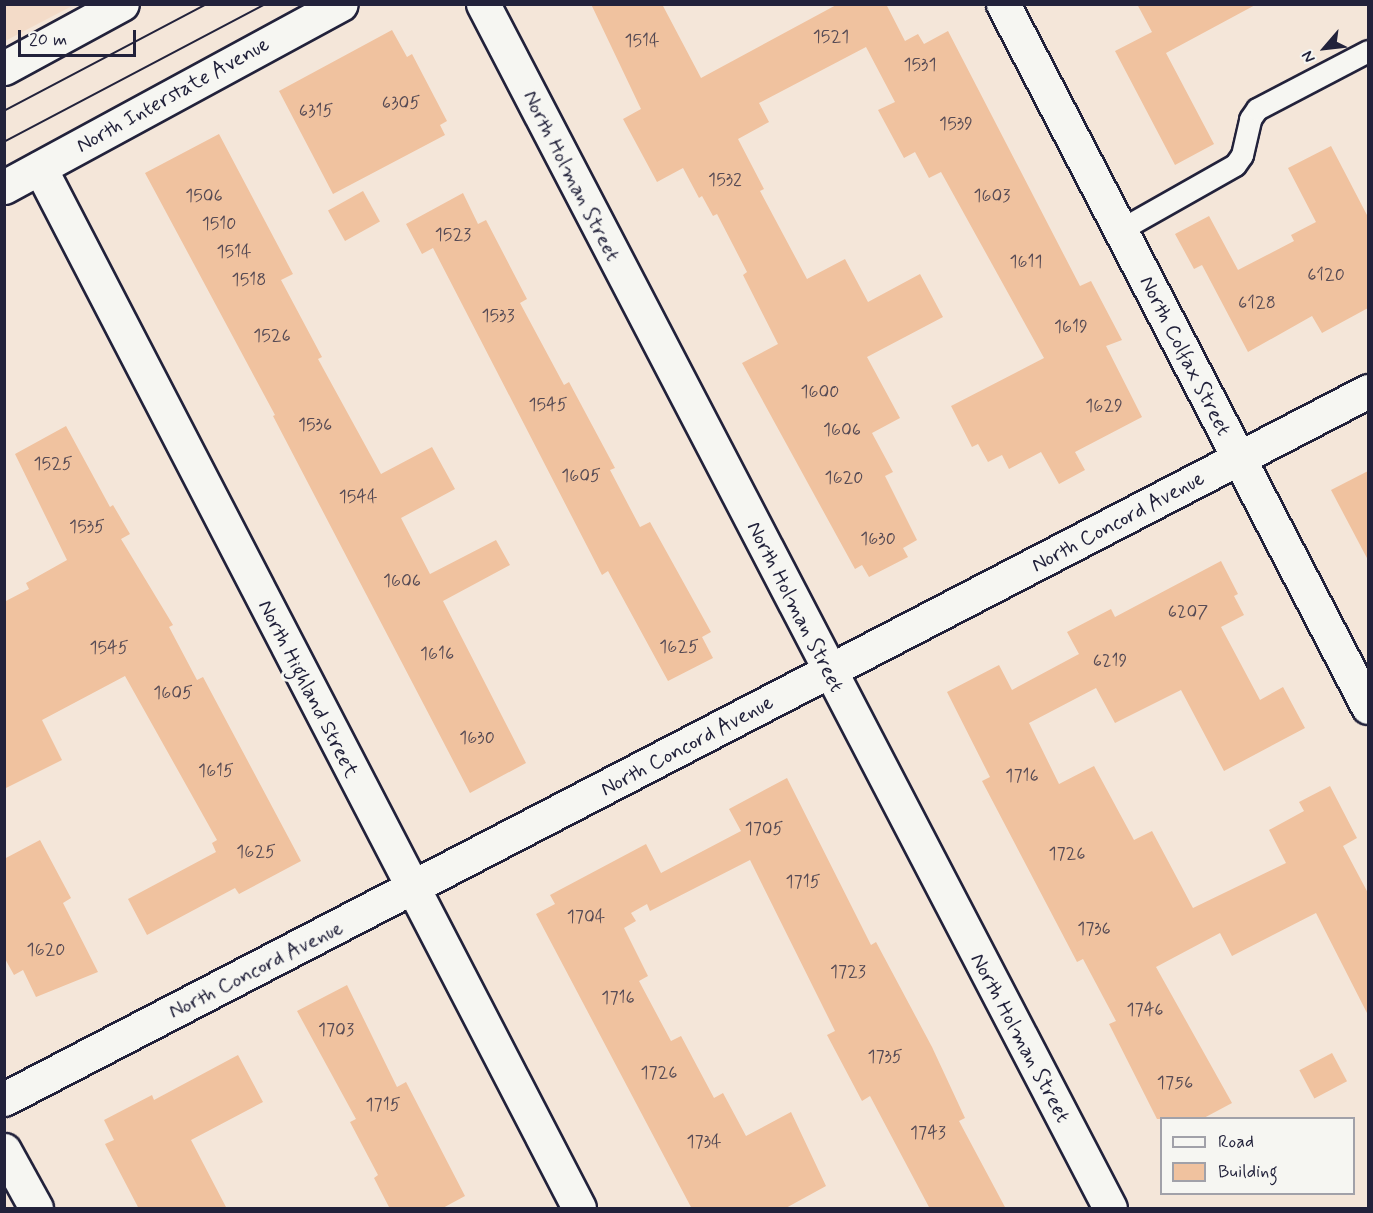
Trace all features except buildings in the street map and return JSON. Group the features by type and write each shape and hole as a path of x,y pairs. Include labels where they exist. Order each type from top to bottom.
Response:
{"street":[{"path":"4,68 122,4"},
{"name":"North Interstate Avenue","path":"4,187 341,4"},
{"name":"North Holman Street","path":"483,4 1110,1209"},
{"name":"North Colfax Street","path":"1003,4 1368,707"},
{"name":"North Highland Street","path":"40,168 411,890 579,1209"},
{"name":"North Concord Avenue","path":"4,1100 1368,391"},
{"path":"4,1150 36,1209"}],"lane":[{"path":"1120,230 1234,165 1242,155 1250,119 1257,109 1368,51"}],"shaded area":[{"path":"5,4 74,4 74,5 5,41"}],"tram line":[{"path":"4,111 207,4"},
{"path":"4,142 266,4"}]}
